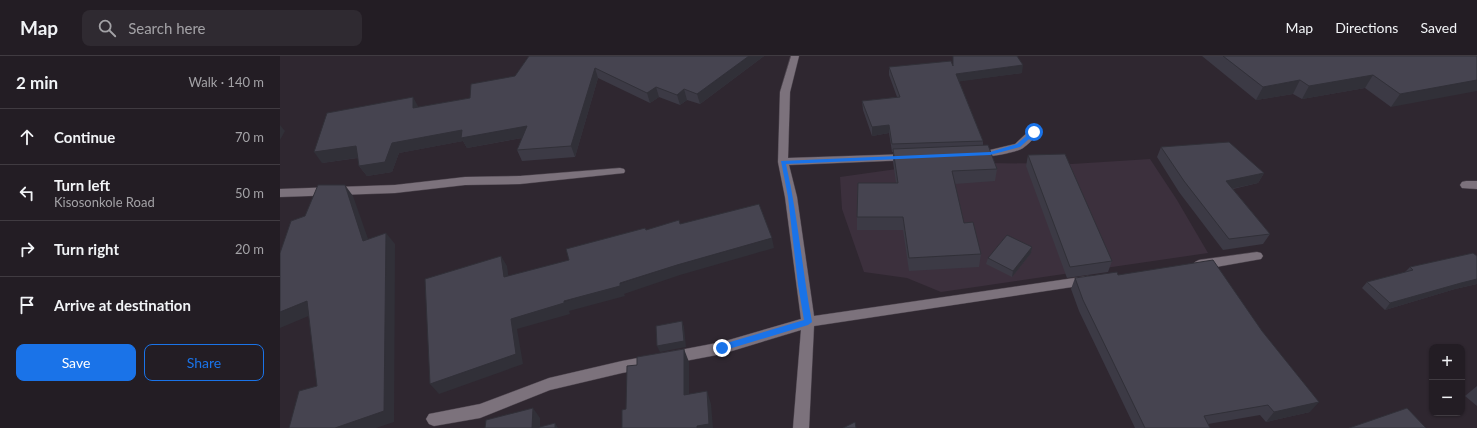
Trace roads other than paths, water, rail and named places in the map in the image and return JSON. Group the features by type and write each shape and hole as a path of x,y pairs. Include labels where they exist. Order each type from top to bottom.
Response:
{"street":[{"path":"795,56 785,92 783,162 791,197 808,322 801,428"},
{"path":"966,154 990,153 1018,146 1034,132"},
{"path":"783,162 918,156"},
{"path":"280,193 395,189 465,181 520,180 620,171"},
{"path":"1190,266 1257,256"},
{"path":"434,419 480,410 549,384 622,367 722,348 808,322 1096,280"}]}
